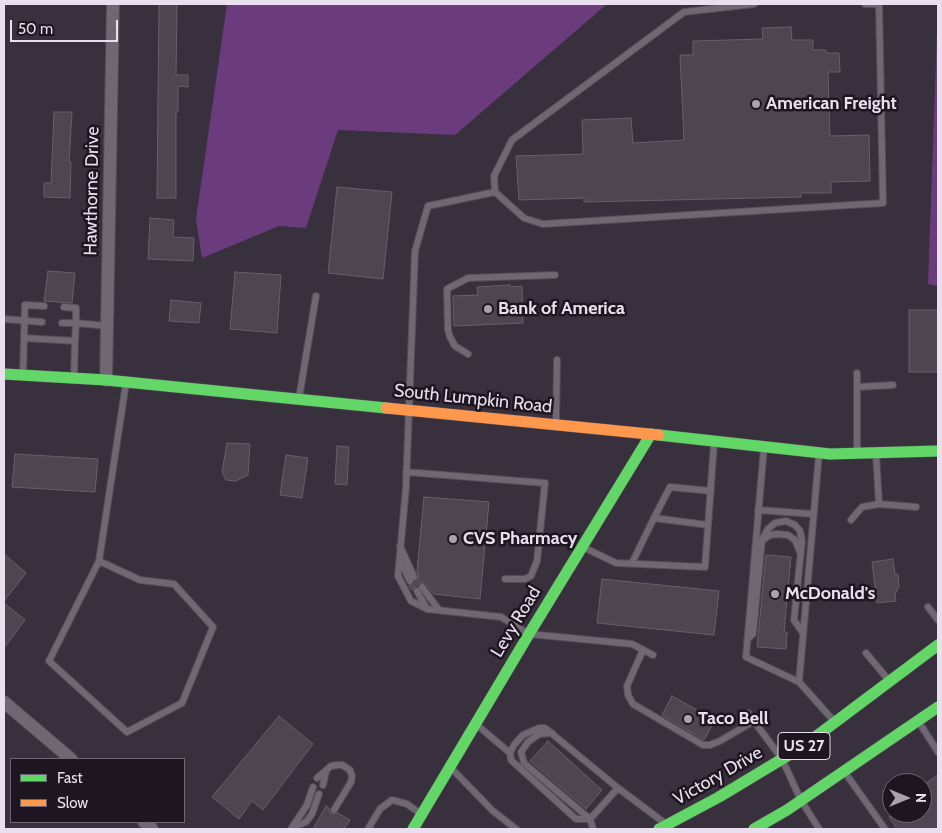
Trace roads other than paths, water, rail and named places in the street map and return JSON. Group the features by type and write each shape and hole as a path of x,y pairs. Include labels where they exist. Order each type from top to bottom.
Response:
{"main road":[{"name":"South Lumpkin Road","path":"4,374 127,382 715,440 830,454 938,451"},
{"name":"Levy Road","path":"413,829 651,434"},
{"name":"Victory Drive","path":"663,827 719,797 802,748 938,645"},
{"name":"US 27","path":"754,829 801,801 938,706"}],"street":[{"name":"Hawthorne Drive","path":"106,380 113,4"},
{"path":"4,702 70,758"}],"lane":[{"path":"754,4 684,12 512,140 494,176 495,192 524,218 543,224 883,203 879,4 865,4"},
{"path":"495,192 428,206 415,251 406,472 398,576 411,601 427,609 501,617 529,634 632,644 653,655"},
{"path":"468,354 456,346 450,337 448,330 447,289 468,278 555,275"},
{"path":"299,399 316,296"},
{"path":"22,375 25,305 44,306"},
{"path":"64,307 76,308 74,378"},
{"path":"4,319 42,322"},
{"path":"62,323 107,326"},
{"path":"24,338 75,341"},
{"path":"556,425 557,360"},
{"path":"857,373 857,454"},
{"path":"99,561 140,580 174,584 213,627 182,703 127,732 49,661 99,561 127,382"},
{"path":"857,387 894,385"},
{"path":"582,546 616,563 705,567 715,440"},
{"path":"764,446 746,657 799,682 835,723"},
{"path":"799,682 819,452"},
{"path":"876,453 879,504"},
{"path":"406,472 545,483 537,561 531,576 525,579 504,579"},
{"path":"632,563 670,487 711,491"},
{"path":"851,520 862,507 879,504 916,507"},
{"path":"758,510 813,514"},
{"path":"654,518 708,525"},
{"path":"747,640 753,634 762,540 768,529 775,523 786,521 795,524 800,531 802,541 794,620 804,633"},
{"path":"762,540 770,535 788,535 795,540 801,553"},
{"path":"399,560 412,579 400,545"},
{"path":"427,609 419,589 439,610"},
{"path":"928,607 938,620"},
{"path":"643,650 627,686 628,695 633,704 703,745 710,745 720,741 754,722"},
{"path":"866,653 890,682"},
{"path":"748,712 782,760 801,801 819,829"},
{"path":"918,721 938,752"},
{"path":"476,724 510,753"},
{"path":"618,788 590,819 576,819 510,760 510,753 514,745 524,736 538,728 545,728 618,788 663,827"},
{"path":"552,733 540,734 528,742 521,752 524,763 590,819 593,829"},
{"path":"317,778 332,766 342,765 350,770 351,782 334,810"},
{"path":"450,767 493,811 516,829"},
{"path":"323,785 326,771"},
{"path":"844,771 885,829"},
{"path":"292,828 307,805 313,788"},
{"path":"292,828 306,822 312,814 319,794"},
{"path":"368,829 380,809 392,800 407,804 422,815"}],"place":[{"name":"American Freight","path":"756,104"},
{"name":"Bank of America","path":"488,309"},
{"name":"CVS Pharmacy","path":"453,539"},
{"name":"McDonald's","path":"775,594"},
{"name":"Taco Bell","path":"688,719"}]}
